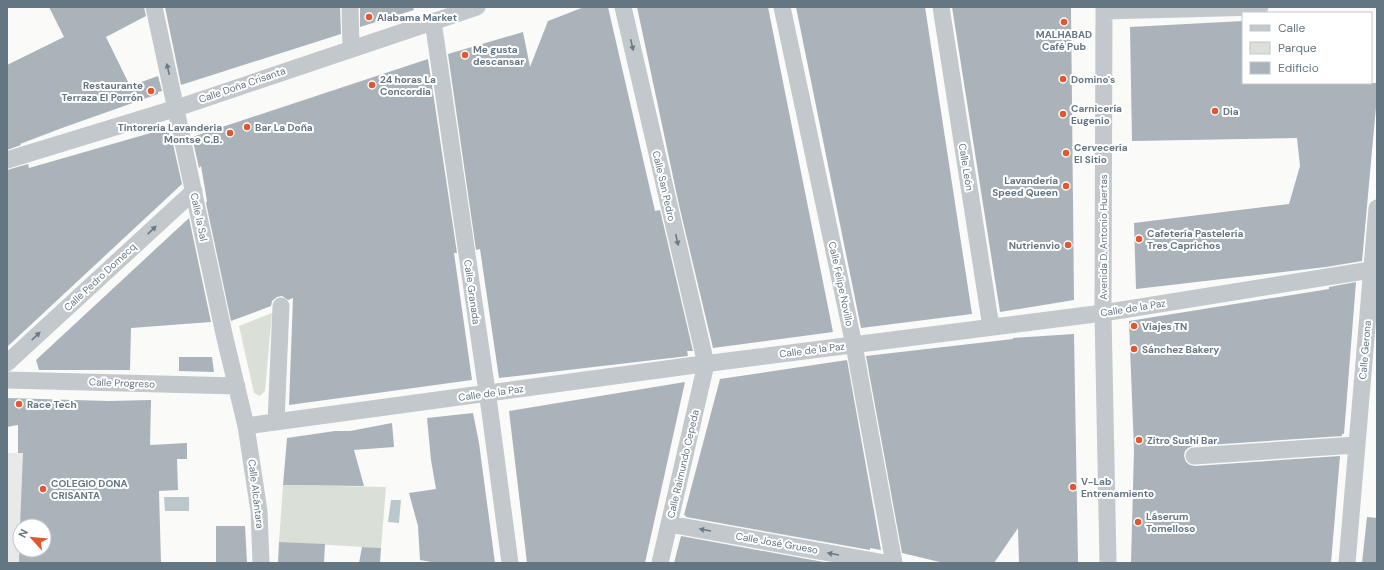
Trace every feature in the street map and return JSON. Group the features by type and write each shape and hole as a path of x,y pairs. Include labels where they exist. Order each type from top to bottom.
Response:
{"street":[{"name":"Calle la Sal","path":"154,7 246,426"},
{"path":"350,7 351,48"},
{"name":"Calle Doña Crisanta","path":"7,160 177,108 351,48 477,7"},
{"name":"Calle San Pedro","path":"623,7 706,364"},
{"name":"Calle Felipe Novillo","path":"782,7 854,345 894,563"},
{"name":"Calle León","path":"941,7 991,327"},
{"path":"1104,9 1260,7"},
{"name":"Avenida D. Antonio Huertas","path":"1104,9 1103,313 1108,563"},
{"name":"Calle Granada","path":"433,21 510,563"},
{"name":"Calle Pedro Domecq","path":"7,363 194,191"},
{"name":"Calle Gerona","path":"1347,563 1356,445 1374,270 1377,208"},
{"name":"Calle de la Paz","path":"246,426 706,364 1103,313 1374,270"},
{"path":"276,422 281,306"},
{"name":"Calle Raimundo Cepeda","path":"660,563 706,364"},
{"name":"Calle Progreso","path":"7,380 237,386"},
{"name":"Calle Alcántara","path":"246,426 259,511 261,563"},
{"path":"1194,456 1356,445"},
{"name":"Calle José Grueso","path":"670,524 885,563"}],"shaded area":[{"name":"COLEGIO DONA CRISANTA","path":"81,452 76,563 7,563 7,453"},
{"path":"164,497 189,497 189,511 165,511"},
{"path":"391,500 401,500 399,523 388,522"}],"green space":[{"path":"272,313 265,391 260,396 254,393 239,326"},
{"path":"283,485 386,487 381,548 279,542"}],"building":[{"path":"49,7 144,7 146,16 106,37 130,86 158,76 162,91 158,92 158,94 62,128 7,150 7,65 64,37"},
{"path":"165,7 340,7 341,34 181,85"},
{"path":"360,7 413,7 414,10 360,27"},
{"path":"584,7 608,7 655,211 660,210 693,351 687,351 688,356 499,378 480,249 476,250 448,54 523,32 530,67 548,21"},
{"path":"637,7 768,7 833,332 713,348 679,205"},
{"path":"796,7 925,7 972,314 861,328"},
{"path":"952,7 1071,7 1074,300 1000,312"},
{"path":"1242,21 1242,84 1377,83 1362,261 1326,267 1136,289 1134,223 1289,204 1300,166 1297,138 1132,141 1130,27"},
{"path":"428,59 457,253 454,253 472,380 289,405 293,298 288,300 282,296 277,297 272,301 271,306 231,321 206,203 207,201 201,166 199,168 192,137"},
{"path":"161,130 169,133 182,184 7,347 7,170 28,164 29,168"},
{"path":"189,218 211,322 131,328 130,370 39,370 36,360"},
{"path":"1356,282 1344,434 1342,434 1342,436 1193,446 1185,451 1184,456 1186,462 1195,466 1340,456 1331,563 1131,563 1134,450 1129,321 1329,289 1329,287"},
{"path":"1074,334 1078,563 1019,563 1018,528 994,563 944,563 902,553 866,356 1013,338"},
{"path":"179,357 212,357 214,372 179,371"},
{"path":"847,360 881,550 870,548 870,550 686,517 684,515 720,379"},
{"path":"685,382 645,563 527,563 509,411"},
{"path":"7,398 108,401 151,400 150,445 187,443 187,459 177,459 178,490 159,491 161,563 19,563 19,558 52,558 52,518 20,518 23,453 18,453 18,425 7,427"},
{"path":"473,413 479,443 495,563 437,563 420,560 418,526 409,493 436,489 431,460 427,418"},
{"path":"392,423 394,447 354,450 364,486 283,485 287,438 335,431 350,431"},
{"path":"1367,517 1377,518 1377,563 1362,563"},
{"path":"216,526 245,526 247,563 216,563"},
{"path":"681,536 829,563 674,563"},
{"path":"279,542 325,544 324,563 278,563"},
{"path":"362,547 381,548 380,563 359,563"}],"place":[{"name":"Alabama Market","path":"369,17"},
{"name":"MALHABAD Café Pub","path":"1064,22"},
{"name":"Me gusta descansar","path":"465,55"},
{"name":"Domino's","path":"1063,79"},
{"name":"24 horas La Concordia","path":"372,85"},
{"name":"Restaurante Terraza El Porrón","path":"151,91"},
{"name":"Dia","path":"1215,111"},
{"name":"Carnicería Eugenio","path":"1063,114"},
{"name":"Bar La Doña","path":"247,127"},
{"name":"Tintoreria Lavanderia Montse C.B.","path":"230,133"},
{"name":"Cervecería El Sitio","path":"1066,153"},
{"name":"Lavandería Speed Queen","path":"1066,186"},
{"name":"Cafetería Pastelería Tres Caprichos","path":"1139,239"},
{"name":"Nutrienvio","path":"1068,245"},
{"name":"Viajes TN","path":"1134,326"},
{"name":"Sánchez Bakery","path":"1134,349"},
{"name":"Race Tech","path":"19,404"},
{"name":"Zitro Sushi Bar","path":"1139,440"},
{"name":"V-Lab Entrenamiento","path":"1073,487"},
{"name":"COLEGIO DONA CRISANTA","path":"43,489"},
{"name":"Láserum Tomelloso","path":"1138,522"}]}
